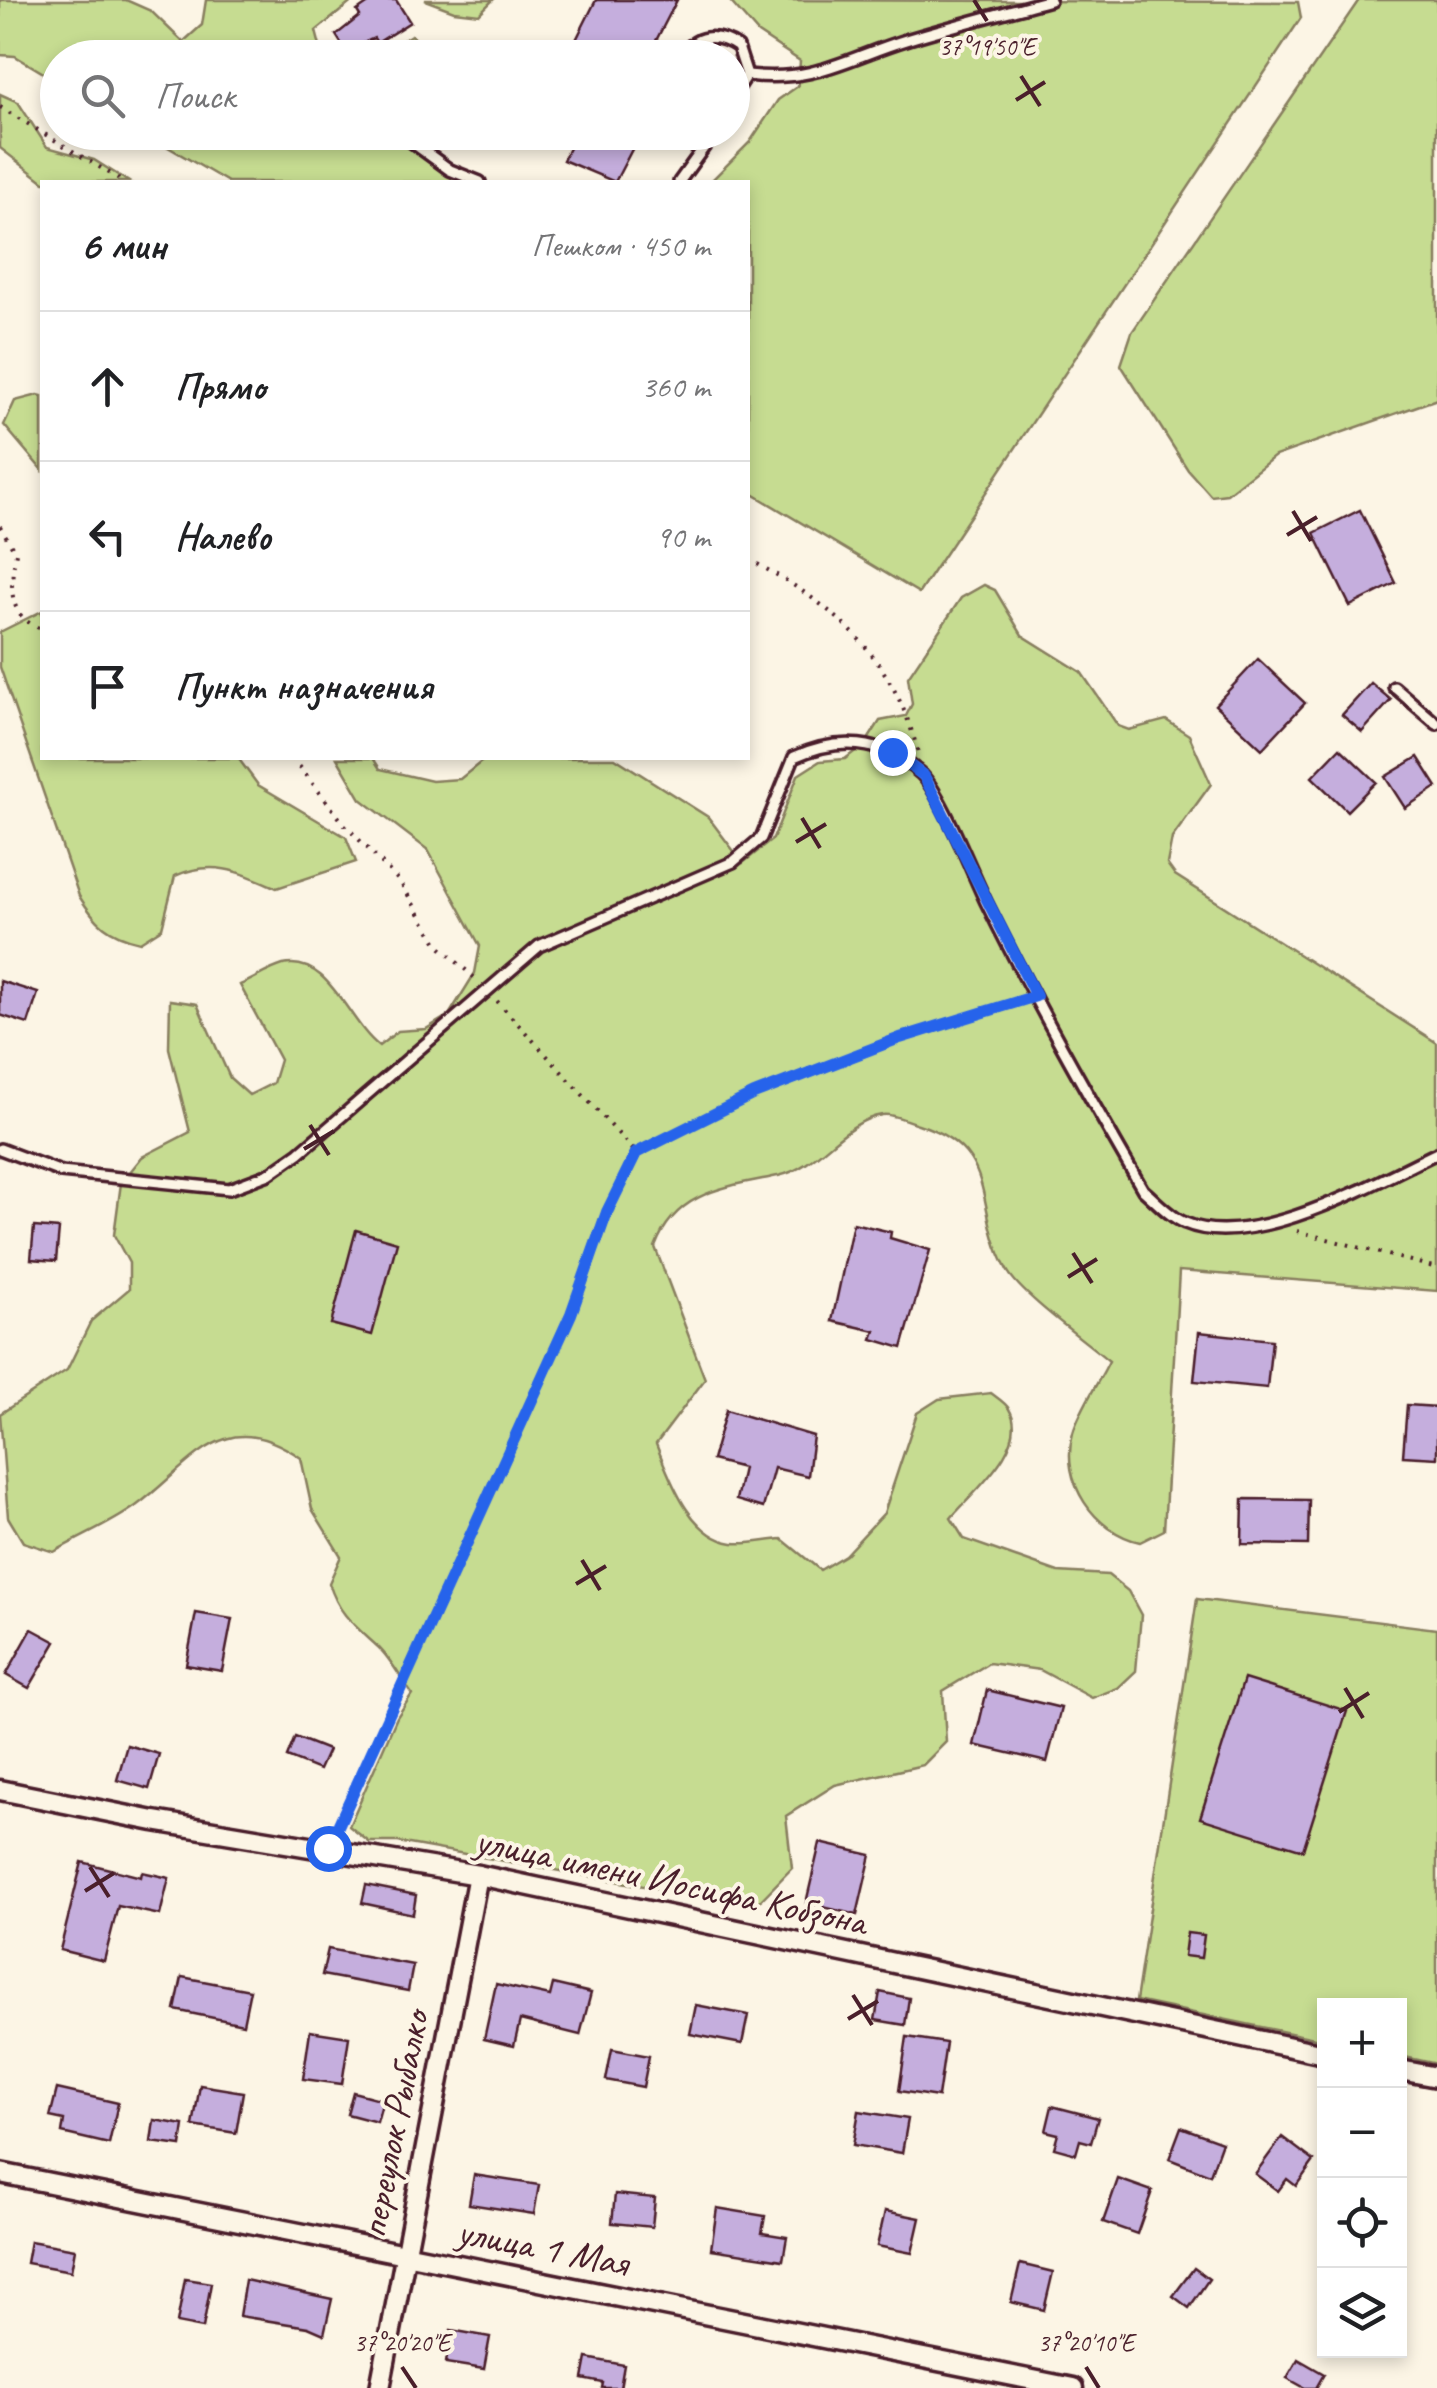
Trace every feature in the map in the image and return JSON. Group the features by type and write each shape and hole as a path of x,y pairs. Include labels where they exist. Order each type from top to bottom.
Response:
{"street":[{"name":"улица имени Иосифа Кобзона","path":"0,1790 154,1822 478,1875 1317,2053"},
{"name":"переулок Рыбалко","path":"380,2388 478,1875"},
{"path":"1407,2072 1437,2078"},
{"name":"улица 1 Мая","path":"0,2173 1072,2388"}],"lane":[{"path":"750,74 786,79 812,74 906,40 1050,0"},
{"path":"423,150 450,170 475,180"},
{"path":"680,180 702,150"},
{"path":"1394,687 1437,724"},
{"path":"0,1150 62,1172 229,1189 268,1174 299,1154 538,946 733,862 761,838 794,757 824,744 852,742 892,752 924,776 1036,996 1143,1190 1184,1223 1241,1233 1269,1225 1437,1153"}],"path":[{"path":"0,107 40,131"},
{"path":"71,150 121,180"},
{"path":"0,526 16,553 9,586 12,601 32,626 40,628"},
{"path":"750,560 833,612 885,666 906,707 924,776"},
{"path":"295,760 345,825 400,882 439,946 486,989 636,1153"},
{"path":"328,1848 571,1314 607,1212 636,1153 772,1087 900,1038 1036,996"},
{"path":"1269,1225 1437,1268"}],"green space":[{"path":"0,0 126,0 151,11 181,40 40,40 40,71 15,56 0,55"},
{"path":"206,0 354,0 316,31 318,40 185,40 202,25"},
{"path":"425,0 493,0 479,14 454,11"},
{"path":"729,0 1298,2 1301,18 919,593 750,492 750,180 712,180 742,150 750,150 750,142 778,100 798,86 800,61 758,33"},
{"path":"1359,0 1437,0 1437,399 1275,456 1227,494 1211,496 1188,470 1121,365 1132,332"},
{"path":"0,94 18,102 40,136 40,150 58,150 94,160 126,180 41,180 0,148"},
{"path":"173,150 412,150 461,180 225,180"},
{"path":"40,396 40,468 4,425 15,401"},
{"path":"984,585 995,590 1022,635 1081,672 1118,726 1129,730 1166,720 1189,735 1211,784 1172,838 1167,864 1175,875 1437,1043 1437,1291 1179,1271 1164,1530 1140,1542 1109,1528 1095,1516 1084,1502 1071,1469 1076,1424 1109,1361 1014,1280 997,1246 974,1165 945,1135 882,1115 854,1126 793,1171 704,1195 676,1214 655,1247 705,1379 656,1444 675,1489 693,1518 705,1530 733,1543 782,1539 820,1570 845,1555 884,1513 917,1413 939,1399 991,1393 1009,1409 1014,1423 1012,1438 996,1468 951,1518 964,1539 1058,1572 1108,1575 1128,1591 1141,1615 1136,1671 1118,1688 1092,1698 1040,1670 989,1663 943,1691 946,1742 923,1765 835,1785 786,1816 792,1868 755,1906 398,1842 369,1842 349,1826 397,1717 412,1694 383,1652 348,1619 333,1594 329,1583 341,1556 312,1509 301,1458 274,1443 250,1436 211,1445 126,1513 54,1552 23,1542 8,1517 0,1414 67,1370 91,1321 129,1289 129,1263 114,1235 121,1183 142,1157 190,1132 169,1048 170,1000 197,1004 230,1078 249,1095 273,1083 280,1060 240,985 283,965 313,970 325,980 379,1046 398,1031 426,1029 449,1015 475,973 480,946 428,850 361,799 338,760 374,760 380,769 432,781 460,779 484,760 618,760 708,817 743,863 773,839 798,775 820,761 845,759 866,743 880,721 906,716 912,704 908,677 961,598"},
{"path":"40,612 40,760 239,760 258,785 346,837 356,862 277,888 227,870 189,871 175,876 162,928 140,942 119,936 91,914 79,896 0,667 0,632"},
{"path":"1197,1599 1437,1629 1437,2064 1407,2058 1407,1998 1317,1998 1317,2039 1136,2001"}],"building":[{"path":"373,0 396,0 410,22 382,40 339,40 336,35 360,16 357,11"},
{"path":"596,0 677,0 656,40 576,40"},
{"path":"568,150 632,150 616,180 563,160"},
{"path":"1360,510 1396,583 1350,606 1314,533"},
{"path":"1258,659 1305,703 1262,749 1215,705"},
{"path":"1371,683 1391,700 1362,732 1342,715"},
{"path":"1340,748 1376,782 1347,811 1312,777"},
{"path":"1418,757 1437,787 1405,808 1385,777"},
{"path":"0,981 38,993 28,1024 0,1015"},
{"path":"853,1223 891,1232 890,1238 930,1250 902,1348 872,1339 875,1331 832,1321"},
{"path":"34,1227 59,1229 56,1261 31,1259"},
{"path":"356,1230 397,1242 372,1335 331,1324"},
{"path":"1199,1332 1272,1340 1267,1388 1194,1381"},
{"path":"1407,1405 1437,1407 1437,1458 1403,1456"},
{"path":"726,1410 813,1436 808,1476 774,1468 763,1508 736,1500 743,1468 712,1460"},
{"path":"1243,1499 1309,1500 1308,1545 1242,1544"},
{"path":"196,1613 232,1619 222,1671 186,1665"},
{"path":"32,1629 56,1642 29,1688 6,1675"},
{"path":"1244,1679 1347,1711 1303,1850 1200,1818"},
{"path":"987,1690 1061,1708 1047,1762 974,1745"},
{"path":"295,1737 328,1750 319,1770 287,1757"},
{"path":"127,1745 159,1754 149,1789 117,1780"},
{"path":"820,1843 871,1855 857,1915 806,1903"},
{"path":"82,1862 141,1877 142,1872 169,1878 160,1915 118,1906 104,1961 60,1950"},
{"path":"366,1885 416,1895 413,1914 362,1903"},
{"path":"1187,1933 1204,1935 1201,1958 1184,1956"},
{"path":"328,1949 413,1965 408,1991 322,1975"},
{"path":"182,1977 250,1990 243,2024 175,2010"},
{"path":"496,1984 550,1996 553,1984 591,1993 580,2035 520,2020 514,2046 484,2039"},
{"path":"880,1992 909,1998 905,2025 875,2020"},
{"path":"696,2005 748,2015 742,2044 690,2034"},
{"path":"310,2031 349,2037 342,2084 303,2079"},
{"path":"907,2037 946,2043 938,2097 899,2091"},
{"path":"612,2049 649,2056 643,2087 606,2080"},
{"path":"200,2085 243,2092 236,2133 193,2126"},
{"path":"57,2089 118,2103 109,2144 62,2133 64,2120 50,2117"},
{"path":"353,2092 383,2100 377,2122 347,2114"},
{"path":"1052,2106 1098,2118 1091,2143 1080,2140 1076,2154 1054,2148 1058,2134 1046,2131"},
{"path":"859,2111 908,2119 902,2153 853,2145"},
{"path":"154,2120 184,2125 181,2146 151,2142"},
{"path":"1181,2127 1222,2142 1210,2175 1169,2159"},
{"path":"1282,2137 1314,2161 1296,2186 1287,2179 1278,2191 1255,2174"},
{"path":"474,2175 539,2185 534,2214 469,2204"},
{"path":"1118,2179 1152,2191 1137,2234 1103,2222"},
{"path":"615,2194 655,2198 652,2227 612,2223"},
{"path":"717,2208 765,2216 762,2233 787,2237 783,2260 711,2249"},
{"path":"885,2211 920,2218 912,2253 877,2246"},
{"path":"30,2241 75,2249 71,2271 26,2263"},
{"path":"1020,2264 1053,2272 1044,2310 1011,2302"},
{"path":"1194,2268 1209,2279 1189,2308 1173,2296"},
{"path":"185,2279 211,2283 203,2328 177,2323"},
{"path":"245,2280 332,2299 324,2334 308,2327 239,2316"},
{"path":"451,2330 490,2337 484,2369 446,2363"},
{"path":"587,2358 624,2365 620,2388 602,2388 603,2383 583,2379"},
{"path":"1298,2359 1324,2374 1316,2388 1305,2388 1287,2378"}],"route":[{"path":"328,1848 428,1620 571,1314 607,1212 636,1153 754,1094 900,1038 1036,996 924,776 892,752"}]}
